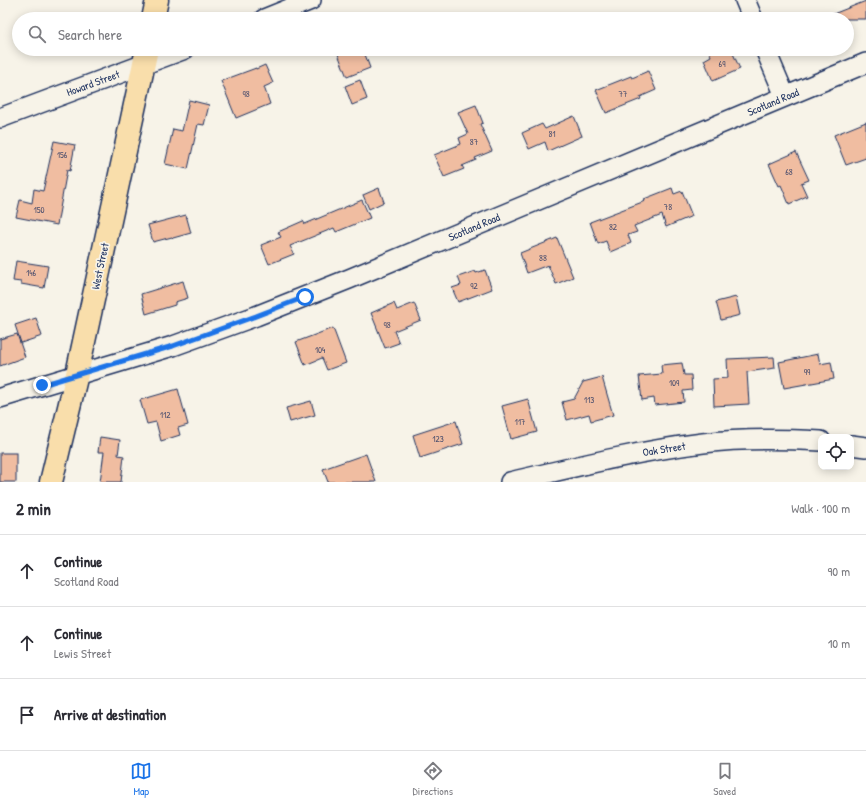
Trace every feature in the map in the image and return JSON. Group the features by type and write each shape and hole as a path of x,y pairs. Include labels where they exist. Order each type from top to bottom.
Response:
{"main road":[{"path":"154,12 157,0"},
{"name":"West Street","path":"51,482 145,57"}],"street":[{"path":"281,12 311,0"},
{"path":"745,0 750,12"},
{"path":"768,56 785,96"},
{"name":"Howard Street","path":"0,118 145,57"},
{"name":"Scotland Road","path":"0,398 173,346 270,311 866,63"},
{"name":"Oak Street","path":"510,482 641,453 704,443 774,440 818,441"},
{"path":"854,445 866,447"}],"building":[{"path":"866,1 866,19 854,19 854,12 838,12"},
{"path":"339,56 366,56 370,68 347,77"},
{"path":"711,56 734,56 740,69 713,81 704,60"},
{"path":"265,65 273,83 264,87 270,104 236,118 221,81"},
{"path":"648,71 656,90 640,97 641,99 606,113 596,90"},
{"path":"360,80 367,99 352,105 345,86"},
{"path":"189,100 209,105 204,125 198,124 188,169 165,164 173,129 182,131"},
{"path":"476,105 483,123 480,124 492,151 475,158 476,160 462,166 464,169 444,177 434,155 461,144 459,138 468,134 458,112"},
{"path":"574,116 582,136 548,151 545,142 529,149 522,133 542,124 545,129"},
{"path":"866,122 866,158 846,165 834,135"},
{"path":"54,141 75,145 70,171 67,170 57,225 16,217 20,200 32,203 34,189 43,191"},
{"path":"796,152 809,180 801,183 807,196 789,204 781,185 779,186 769,164"},
{"path":"379,188 384,202 369,209 363,195"},
{"path":"672,188 674,194 682,191 692,216 666,227 662,215 634,226 637,232 628,235 631,243 610,252 606,241 598,244 590,222 645,201 644,199"},
{"path":"362,200 370,218 336,232 334,228 290,246 294,254 269,264 261,245 281,237 278,232 303,221 305,224"},
{"path":"186,215 191,233 153,242 148,225"},
{"path":"557,238 573,277 556,284 548,265 527,273 520,253"},
{"path":"16,261 48,266 44,288 13,281"},
{"path":"485,270 492,289 458,302 452,288 461,285 458,277 475,271 476,273"},
{"path":"183,281 188,298 175,302 175,305 146,314 141,294"},
{"path":"736,297 740,315 721,320 716,302"},
{"path":"394,303 397,310 414,303 421,320 394,331 399,343 385,348 371,313"},
{"path":"36,318 42,336 21,343 15,325"},
{"path":"333,328 346,363 327,370 322,358 305,365 296,342"},
{"path":"17,334 25,357 0,366 0,339"},
{"path":"818,354 820,364 831,362 834,379 784,388 779,362"},
{"path":"774,357 775,368 747,372 749,404 714,406 713,379 728,378 727,359"},
{"path":"682,363 684,375 691,375 692,390 683,391 684,402 655,405 654,398 642,400 639,376 662,374 661,365"},
{"path":"602,377 613,415 591,421 589,414 567,420 562,402 574,399 583,382"},
{"path":"178,389 188,425 178,428 180,435 161,441 156,422 147,424 140,400"},
{"path":"528,399 537,432 511,439 502,406"},
{"path":"311,401 315,415 290,422 286,408"},
{"path":"456,421 463,444 420,458 413,435"},
{"path":"100,437 120,440 118,455 124,456 121,482 100,482 104,452 98,452"},
{"path":"0,453 16,453 16,482 0,482"},
{"path":"366,454 376,482 328,482 323,469"}],"route":[{"path":"42,385 135,358 209,334 305,297"}]}
